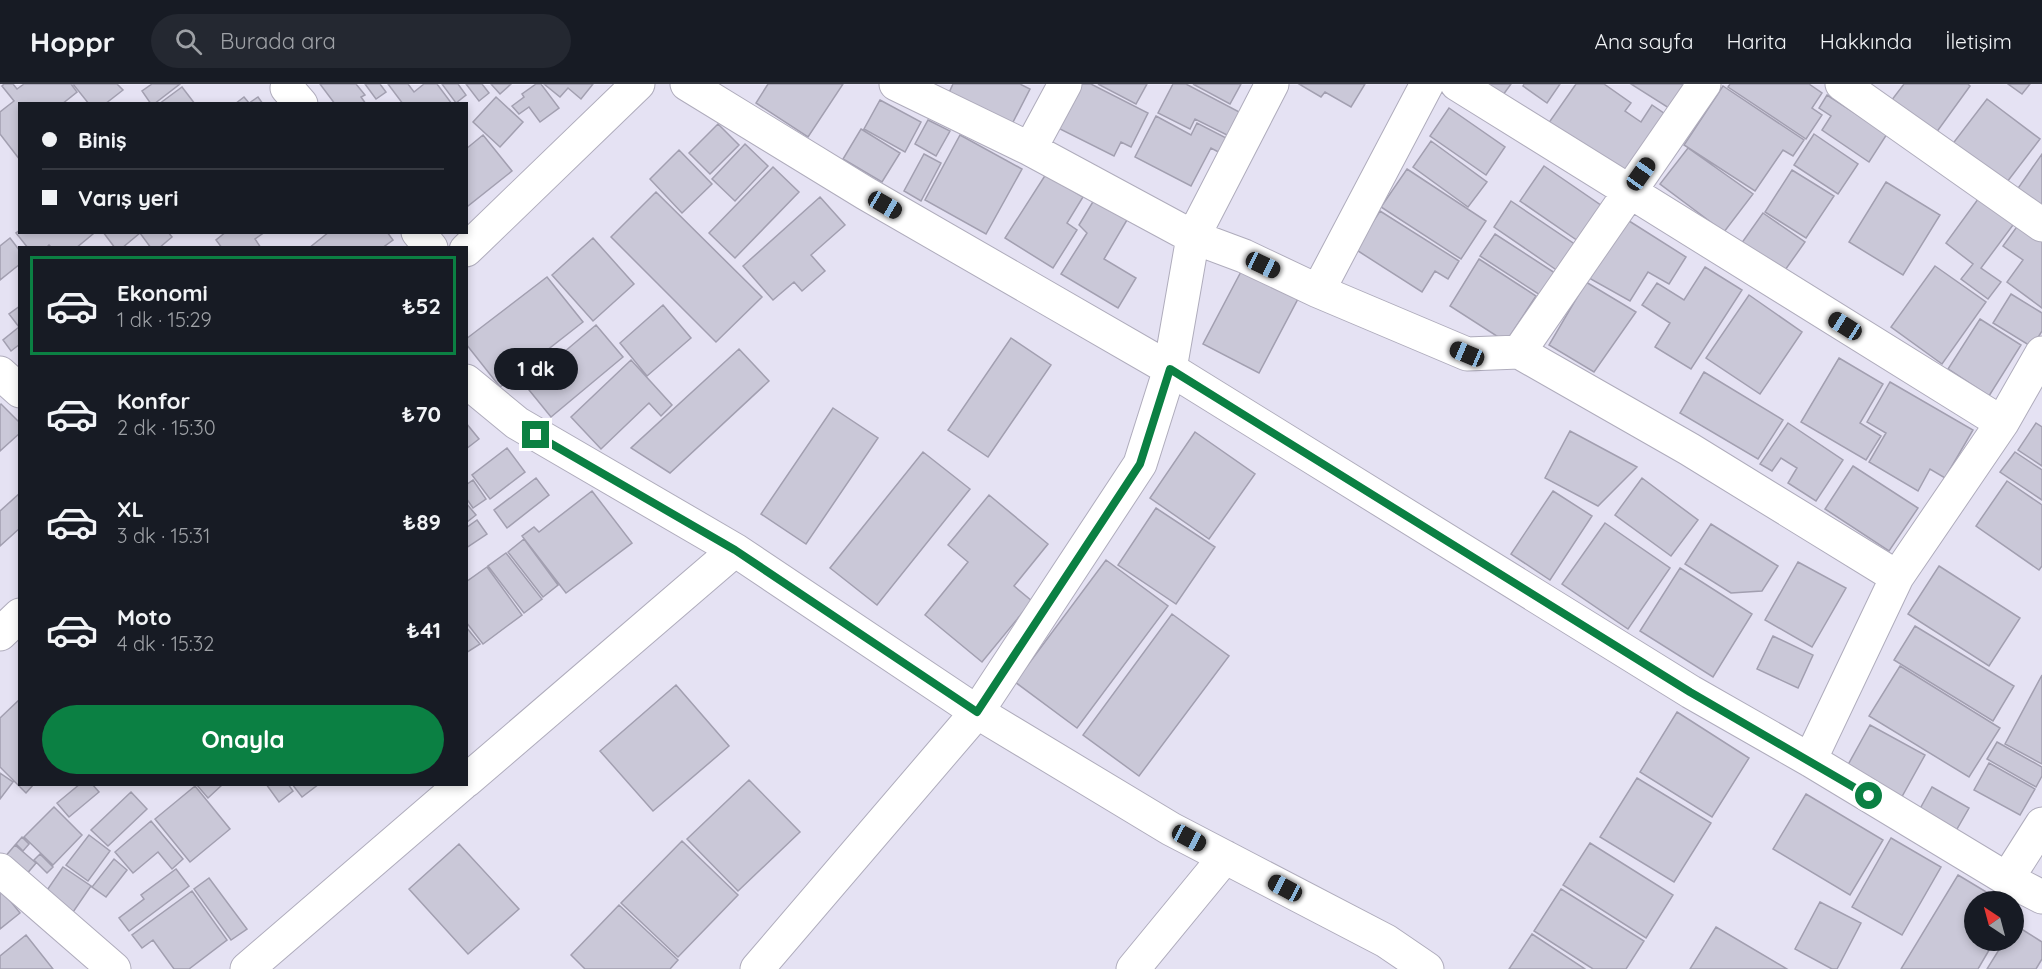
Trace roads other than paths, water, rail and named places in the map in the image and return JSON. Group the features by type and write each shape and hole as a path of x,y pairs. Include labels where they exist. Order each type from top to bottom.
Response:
{"street":[{"path":"468,248 638,84"},
{"path":"687,84 865,193 1170,369 1690,692 1810,760 2007,879 2042,897"},
{"path":"896,84 1030,149 1193,237 1244,256 1318,291 1467,354 1519,352 1689,449 1897,577"},
{"path":"1030,149 1065,84"},
{"path":"757,969 977,712 1140,464 1170,369 1193,237 1272,84"},
{"path":"1318,291 1427,84"},
{"path":"1457,84 2002,423"},
{"path":"1519,352 1704,84"},
{"path":"1842,84 2042,225"},
{"path":"420,234 429,246"},
{"path":"1810,760 1897,577 2002,423 2042,353"},
{"path":"0,373 18,390"},
{"path":"468,383 517,423 735,550 977,712 1171,829 1386,941 1428,969"},
{"path":"468,779 735,550"},
{"path":"0,634 18,617"},
{"path":"247,969 460,786"},
{"path":"2007,879 2042,824"},
{"path":"1133,969 1225,856"},
{"path":"0,870 114,969"}]}
